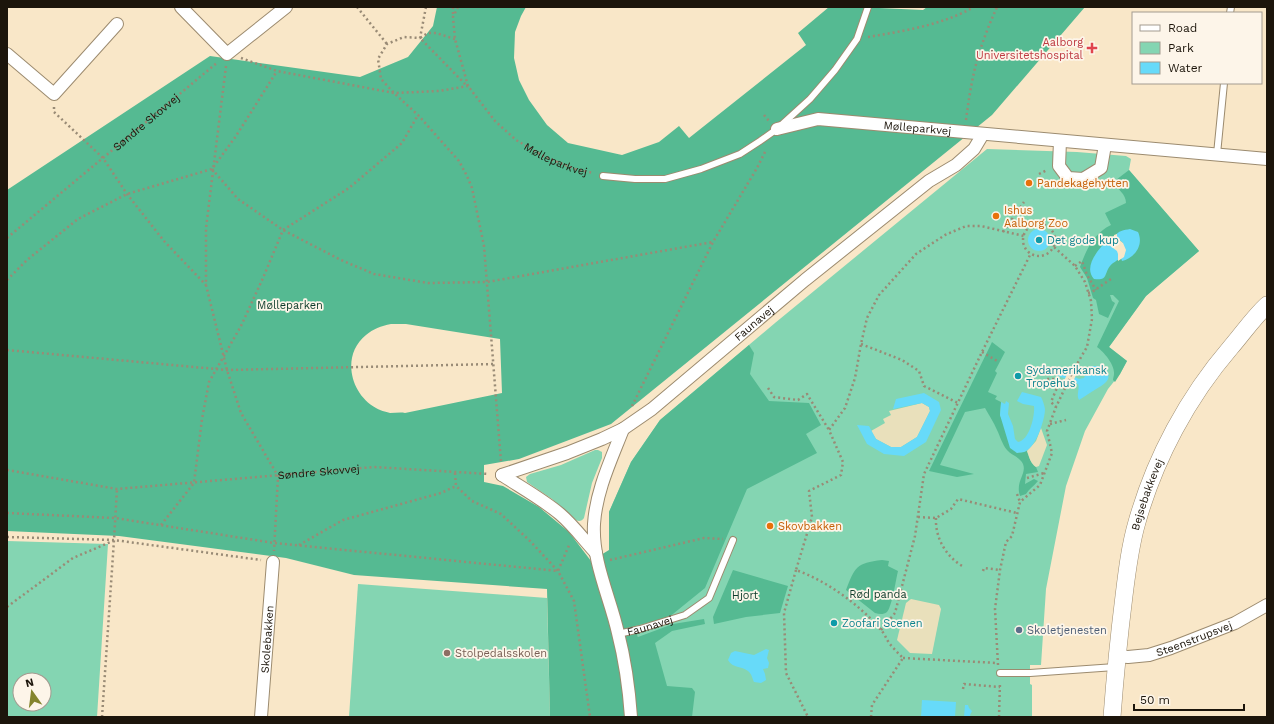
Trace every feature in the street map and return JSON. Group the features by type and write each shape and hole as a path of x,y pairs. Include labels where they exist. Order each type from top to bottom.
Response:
{"street":[{"path":"181,7 227,54 286,7"},
{"path":"7,54 54,94 117,24"},
{"name":"Mølleparkvej","path":"776,129 818,119 1267,158"},
{"name":"Faunavej","path":"631,717 630,696 618,634 597,559 594,524 597,502 604,478 623,429 652,409 805,280 929,181 956,166 974,149 982,134"},
{"path":"1060,141 1059,166 1068,178 1083,179 1101,168 1105,145"},
{"name":"Bejsebakkevej","path":"1112,717 1116,661 1128,562 1135,528 1157,464 1177,424 1202,383 1223,356 1266,308"},
{"path":"502,475 567,453 623,429"},
{"name":"Faunavej","path":"502,475 541,499 560,514 576,530 597,559"},
{"name":"Skolebakken","path":"261,717 273,562"},
{"name":"Steenstrupsvej","path":"1116,661 1128,657 1149,655 1171,648 1234,623 1267,605"}],"lane":[{"name":"Mølleparkvej","path":"603,176 636,179 665,179 701,169 740,154 776,129 810,98 835,70 857,39 868,7"},
{"path":"1217,154 1224,84"},
{"name":"Faunavej","path":"618,634 685,615 709,598 733,540"},
{"path":"1000,673 1030,673 1116,661"}],"path":[{"path":"357,7 387,44"},
{"path":"420,38 426,7"},
{"name":"Mølleparkvej","path":"453,7 455,39 468,86 495,121 516,140 545,157 575,169 603,176"},
{"path":"453,17 458,7"},
{"path":"857,39 917,28 962,14 974,7"},
{"path":"963,132 973,77 986,35 997,7"},
{"path":"455,39 436,33 428,33 420,38 404,37 387,44 378,59 381,79 418,115 459,161 472,188 484,246 502,475"},
{"path":"420,38 468,86"},
{"path":"7,537 114,540 273,562 278,476 241,413 227,370 206,284 206,228 227,54 277,71 394,93 439,91 468,86"},
{"name":"Søndre Skovvej","path":"7,238 227,54"},
{"path":"7,280 27,260 78,219 127,194 212,169 236,136 277,71"},
{"path":"54,94 54,112 103,158 127,194 164,241 206,284"},
{"path":"161,525 194,482 202,419 209,382 241,326 283,230 350,188 402,143 418,115"},
{"path":"623,429 636,398 713,242 757,168 776,129"},
{"path":"212,169 238,199 283,230 341,260 374,274 428,283 487,282 713,242"},
{"path":"1003,232 1024,202"},
{"path":"1038,224 1045,225 1050,228 1054,234 1054,247 1050,252 1044,255 1031,253 1025,246 1024,236 1027,230 1032,226 1038,224"},
{"path":"829,430 846,408 855,378 867,318 879,295 916,254 946,235 966,226 981,226 1024,236"},
{"path":"999,717 1000,673 998,663 995,609 1000,570 1006,542 1012,536 1020,502 1040,485 1052,452 1047,431 1074,368 1087,347 1092,319 1091,301 1084,282 1075,266 1054,247"},
{"path":"881,630 895,613 915,536 924,474 1031,253"},
{"path":"1075,266 1082,261 1087,275 1096,290"},
{"path":"1088,293 1096,290 1111,279"},
{"path":"861,344 902,360 919,371 924,386 958,403"},
{"path":"7,350 227,370 494,364"},
{"path":"982,352 999,362"},
{"path":"1042,384 1044,386 1047,379 1055,379 1060,383 1051,402 1056,407"},
{"path":"768,388 774,397 798,400 807,394 829,430 843,462 841,475 809,491 812,517 784,613 786,673 808,717"},
{"path":"1050,424 1066,420"},
{"name":"Søndre Skovvej","path":"7,470 117,489 374,467 502,475"},
{"path":"455,473 456,486 472,502 501,514 530,541 558,571 574,601 590,717"},
{"path":"1027,478 1044,473"},
{"path":"299,545 343,520 441,493 456,486"},
{"path":"102,717 117,489"},
{"path":"1017,494 1020,502"},
{"path":"918,517 936,518 952,509 958,499 1017,513"},
{"path":"7,513 115,518 274,543 558,571"},
{"path":"936,518 940,543 947,553 962,566"},
{"path":"558,571 576,530"},
{"path":"597,559 704,538 733,540"},
{"path":"7,607 73,558 114,540"},
{"path":"982,571 984,568 1000,570"},
{"path":"796,570 812,576 846,598 881,630 889,644 903,658 998,663"},
{"path":"871,717 872,705 903,658"},
{"path":"963,689 964,684 1000,687"}],"green space":[{"name":"Mølleparken","path":"437,7 526,7 515,32 514,58 519,80 529,100 547,125 568,143 622,155 659,142 679,126 689,138 806,45 798,33 829,7 879,7 923,10 927,7 1085,7 992,115 611,424 519,459 484,465 484,482 503,486 539,507 569,532 591,561 609,550 609,512 631,462 660,420 749,345 754,353 750,374 769,401 809,403 821,425 806,434 817,453 747,489 705,588 668,618 635,626 638,637 673,624 704,619 705,624 672,631 655,643 667,686 692,688 695,692 692,717 550,717 547,589 354,575 286,558 119,536 7,531 7,190 210,56 360,77 408,57 433,26","holes":["391,324 406,324 500,339 502,393 405,413 385,412 377,409 367,402 360,394 352,374 351,363 353,353 358,343 374,329"]},
{"name":"Rød panda","path":"987,149 1077,152 1126,156 1131,159 1129,170 1199,251 1146,296 1109,347 1127,361 1120,374 1108,389 1085,431 1066,486 1046,589 1041,665 1030,665 1030,684 1032,685 1032,717 650,717 639,640 609,550 609,512 631,462 660,420 775,323"},
{"path":"1129,170 1199,251 1146,296 1109,347 1127,361 1115,382 1113,380 1114,370 1111,363 1106,355 1097,347 1119,301 1113,295 1110,295 1112,301 1115,303 1108,318 1099,314 1096,300 1093,298 1087,278 1080,267 1085,254 1095,237 1111,225 1105,213 1126,203 1123,194 1112,183"},
{"path":"992,342 1005,352 995,371 997,373 988,392 997,396 995,399 1001,402 1000,415 1017,453 1027,451 1030,460 1038,472 1026,474 1025,484 1034,479 1038,481 1026,494 1020,496 1019,486 1024,471 1023,464 1005,448 985,408 965,412 940,465 974,474 957,477 929,471"},
{"path":"595,450 602,452 602,458 592,483 584,518 581,520 576,520 552,499 527,482 526,477 530,474 561,465"},
{"path":"7,541 108,544 97,717 7,717"},
{"name":"Rød panda","path":"882,560 889,561 888,566 898,571 889,609 886,613 881,614 875,613 846,590 854,571 867,563"},
{"name":"Hjort","path":"733,570 788,586 780,613 746,617 714,624 713,617"},
{"name":"Stolpedalsskolen","path":"358,584 547,598 550,717 349,717"}],"sand":[{"path":"922,403 929,407 930,411 917,437 901,447 891,447 876,439 871,431 885,423 883,419 891,415 889,411"},
{"path":"1041,428 1047,445 1039,466 1036,467 1031,462 1027,451 1036,441"},
{"path":"911,599 939,605 941,609 932,654 910,653 897,640 906,603"}],"water":[{"path":"1039,229 1047,232 1050,240 1047,248 1039,251 1031,248 1028,240 1031,232"},
{"path":"1130,229 1138,232 1140,237 1137,250 1131,257 1122,261 1121,258 1112,264 1104,278 1094,279 1090,269 1096,254 1107,240 1123,243 1115,236 1116,234 1123,230"},
{"path":"1091,366 1104,367 1108,375 1107,381 1079,400 1078,384 1056,375 1055,373 1058,369 1063,368 1067,374 1079,379 1084,378"},
{"path":"1022,392 1041,397 1045,414 1042,426 1033,444 1025,452 1017,453 1010,448 1000,415 1001,402 1005,404 1006,401 1009,403 1008,414 1013,426 1015,439 1018,442 1026,437 1029,432 1033,421 1034,410 1034,406 1017,401"},
{"path":"924,393 939,402 941,410 926,442 904,456 884,454 867,444 857,425 869,426 876,439 891,447 901,447 917,437 930,411 929,407 922,403 893,409 896,399"},
{"path":"766,649 769,650 767,658 769,663 768,668 763,669 766,680 761,683 754,682 748,671 735,666 728,660 731,653 735,651 754,655"},
{"path":"922,700 956,702 955,717 921,717"},
{"path":"965,705 968,705 972,711 970,715 971,717 964,717"}],"pier":[{"path":"1117,234 1117,238 1123,243 1126,250 1124,257 1118,261 1117,251 1104,242"},
{"path":"1068,372 1076,375 1072,384 1064,381"}],"place":[{"name":"Aalborg Universitetshospital","path":"1092,48"},
{"name":"Pandekagehytten","path":"1029,183"},
{"name":"Ishus Aalborg Zoo","path":"996,216"},
{"name":"Det gode kup","path":"1039,240"},
{"name":"Sydamerikansk Tropehus","path":"1018,376"},
{"name":"Skovbakken","path":"770,526"},
{"name":"Zoofari Scenen","path":"834,623"},
{"name":"Skoletjenesten","path":"1019,630"},
{"name":"Stolpedalsskolen","path":"447,653"}]}
